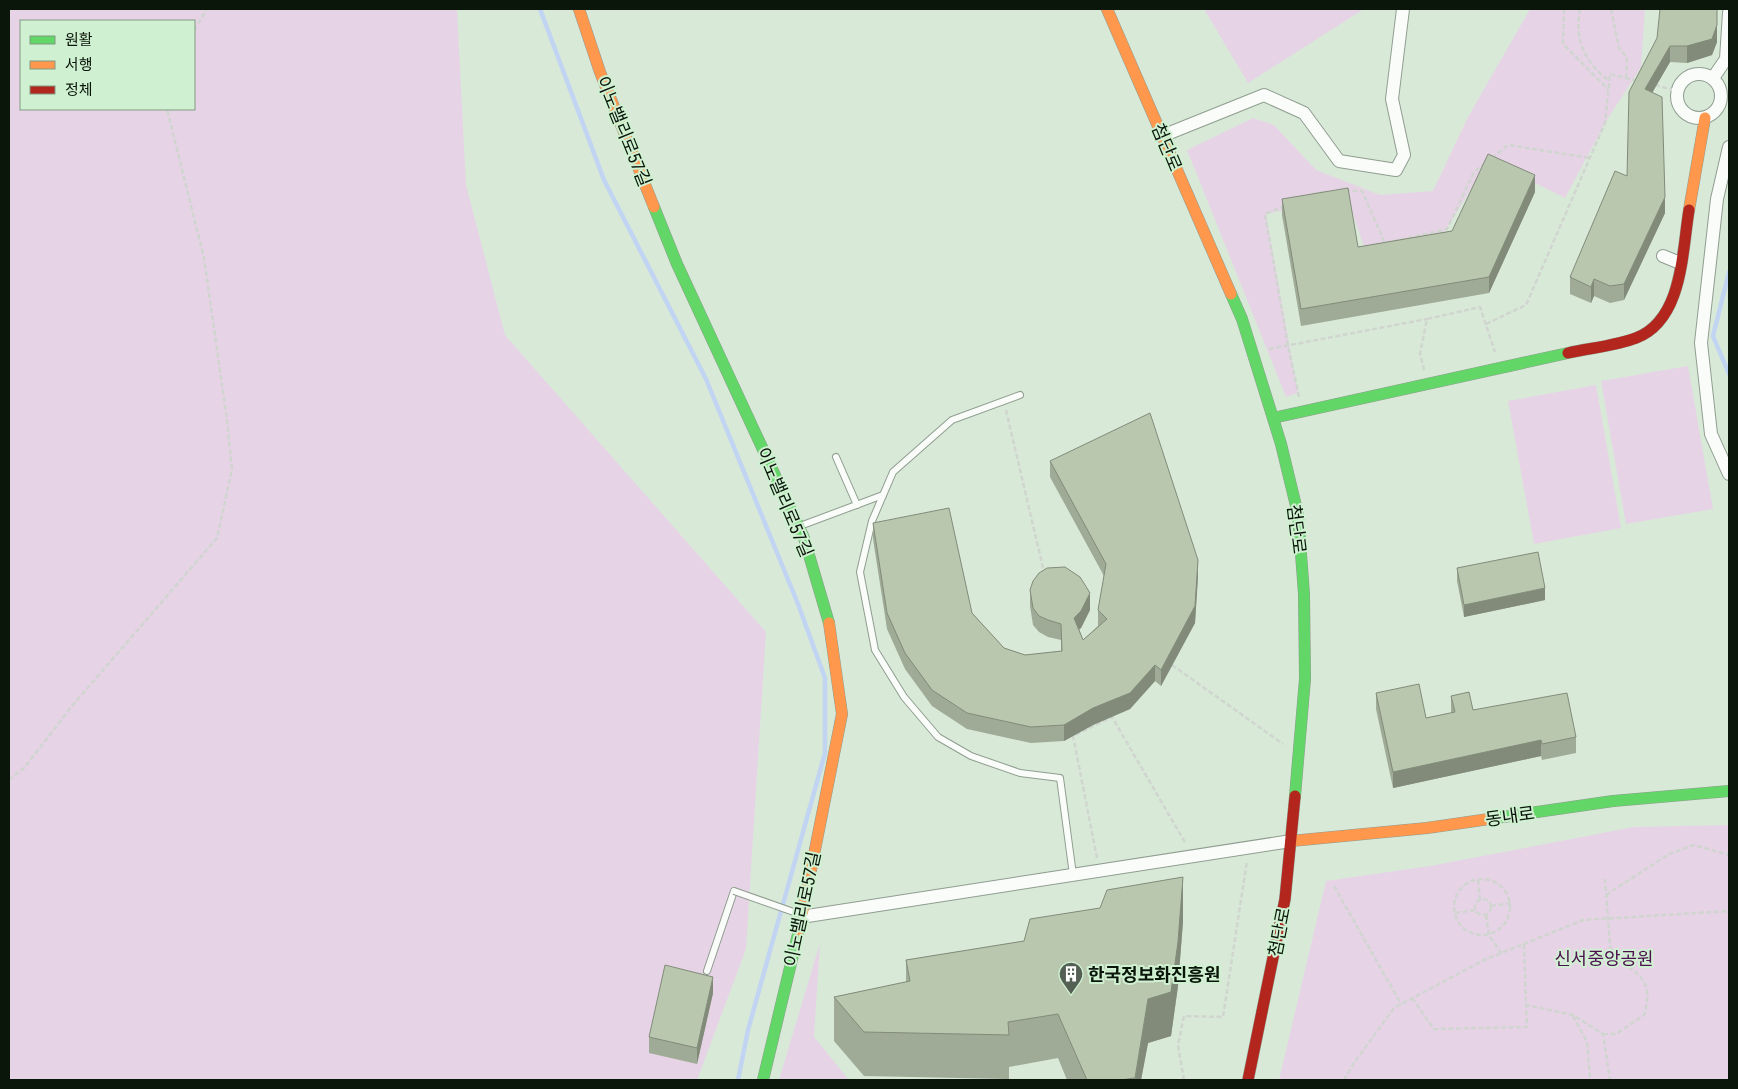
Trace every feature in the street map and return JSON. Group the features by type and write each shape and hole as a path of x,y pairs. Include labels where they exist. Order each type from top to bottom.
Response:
{"street":[{"name":"이노밸리로57길","path":"579,9 600,72 677,264 799,527 832,631 842,714 803,916 763,1080"},
{"name":"첨단로","path":"1107,9 1242,320 1273,418 1298,514 1304,594 1305,679 1299,756 1285,899 1248,1080"},
{"path":"1162,136 1264,95 1304,113 1339,161 1396,170 1404,155 1392,99 1403,9"},
{"path":"1713,78 1726,59 1729,13"},
{"path":"1700,74 1713,78 1721,90 1720,104 1711,115 1705,118 1689,117 1678,106 1677,91 1686,78 1692,75 1700,74"},
{"path":"1273,418 1636,338 1648,331 1667,315 1674,298 1705,118"},
{"path":"1729,147 1717,199 1701,343 1711,434 1729,474"},
{"path":"1663,256 1680,263"},
{"name":"동내로","path":"1291,841 1427,828 1613,801 1729,791"},
{"path":"803,916 1291,841"}],"lane":[{"path":"1020,395 952,420 893,472 872,521 860,572 875,650 904,697 938,737 971,756 1020,773 1060,778 1073,874"},
{"path":"836,456 856,505"},
{"path":"799,527 883,495"},
{"path":"707,971 734,891 803,916"}],"path":[{"path":"195,28 207,9"},
{"path":"1564,9 1563,44 1608,90"},
{"path":"1580,9 1578,38 1585,56 1609,81"},
{"path":"1611,9 1619,48 1627,58 1626,78"},
{"path":"1486,324 1526,305 1605,123 1610,74 1643,82"},
{"path":"1651,84 1677,91"},
{"path":"9,780 24,768 72,706 217,538 232,469 227,420 204,258 167,110"},
{"path":"1336,192 1362,191 1386,242 1447,229 1474,172 1508,145 1590,158"},
{"path":"1310,196 1327,192"},
{"path":"1292,203 1265,214 1288,346 1300,401"},
{"path":"1252,352 1480,307 1500,368"},
{"path":"1427,318 1420,352 1427,384"},
{"path":"1004,401 1045,575"},
{"path":"1172,665 1299,756"},
{"path":"1099,871 1073,736 1112,717 1193,856"},
{"path":"1606,895 1668,854 1694,845 1729,855"},
{"path":"1184,1080 1178,1046 1184,1016 1223,1017 1249,848"},
{"path":"1526,1005 1573,1015 1604,1034 1616,1034 1644,1015 1649,998 1646,985 1631,968 1614,958 1610,946 1605,879"},
{"path":"1478,880 1480,900"},
{"path":"1478,880 1496,883 1508,898 1509,916 1504,924 1489,934 1471,933 1464,928 1455,913 1457,895 1469,883 1478,880"},
{"path":"1334,886 1401,1004"},
{"path":"1475,910 1475,905 1480,900 1486,900 1491,906"},
{"path":"1491,906 1512,904"},
{"path":"1486,915 1490,911 1491,906"},
{"path":"1455,913 1475,910"},
{"path":"1475,910 1478,914 1486,915"},
{"path":"1344,1080 1394,1008 1501,953 1583,920 1729,911"},
{"path":"1486,915 1489,934 1501,953"},
{"path":"1412,998 1434,1029 1527,1027 1524,944"},
{"path":"1573,1015 1588,1042 1590,1080"},
{"path":"1604,1034 1610,1080"}],"green space":[{"path":"9,9 457,9 466,185 505,335 766,632 746,949 697,1080 9,1080"},
{"path":"1204,9 1364,9 1248,83"},
{"path":"1530,9 1645,9 1641,67 1605,123 1565,198 1489,160 1440,239 1367,255 1347,197 1266,214 1298,393 1286,397 1187,150 1253,118 1274,125 1316,170 1380,195 1433,191 1468,117"},
{"path":"1688,366 1713,509 1626,524 1601,381"},
{"path":"1596,385 1621,528 1534,544 1508,401"},
{"name":"신서중앙공원","path":"1729,825 1729,1080 1279,1080 1326,881 1430,866 1634,827"},
{"path":"820,943 814,1037 849,1080 779,1080"}],"building":[{"path":"1660,9 1717,9 1717,25 1712,39 1687,46 1670,46 1645,89 1662,97 1665,197 1624,284 1610,286 1594,279 1591,287 1570,277 1615,171 1627,176 1629,92 1657,38"},
{"path":"1488,154 1535,175 1489,277 1301,309 1282,199 1348,188 1358,247 1452,231"},
{"path":"1150,413 1198,560 1195,606 1161,670 1155,665 1130,693 1093,708 1064,725 1031,727 967,713 932,690 905,653 887,613 873,523 949,508 972,613 1004,648 1025,655 1062,651 1061,624 1039,616 1033,608 1030,590 1033,581 1039,573 1047,568 1065,567 1080,577 1090,593 1081,611 1074,618 1083,640 1107,619 1098,610 1106,564 1050,461"},
{"path":"1538,552 1545,588 1464,605 1457,568"},
{"path":"1419,684 1426,718 1455,712 1451,696 1469,692 1473,710 1567,693 1576,737 1542,744 1541,740 1393,772 1376,693"},
{"path":"1183,877 1178,942 1171,992 1148,999 1135,1078 1087,1080 1058,1014 1008,1022 1009,1035 864,1032 834,997 910,981 906,960 1024,941 1030,919 1100,908 1107,890"},
{"path":"665,965 713,977 697,1048 649,1037"}],"waterway":[{"path":"540,9 604,180 706,379 798,604 825,678 825,753 748,1030 738,1080"},
{"path":"1729,272 1713,336 1729,374"}],"traffic: fast":[{"path":"654,207 677,264 804,538 829,623"},
{"path":"1231,294 1242,319 1281,444 1298,514 1304,594 1305,679 1295,796"},
{"path":"1273,418 1568,353"},
{"path":"1496,818 1613,801 1729,791"},
{"path":"763,1080 799,930"}],"traffic: slow":[{"path":"579,9 600,72 654,207"},
{"path":"1107,9 1231,294"},
{"path":"1689,210 1705,118"},
{"path":"799,930 842,714 829,623"},
{"path":"1291,841 1427,828 1496,818"}],"traffic: jam":[{"path":"1568,353 1636,338 1651,329 1663,316 1672,301 1678,283 1689,210"},
{"path":"1248,1080 1285,899 1295,796"}],"place":[{"name":"한국정보화진흥원","path":"1071,995"}]}
